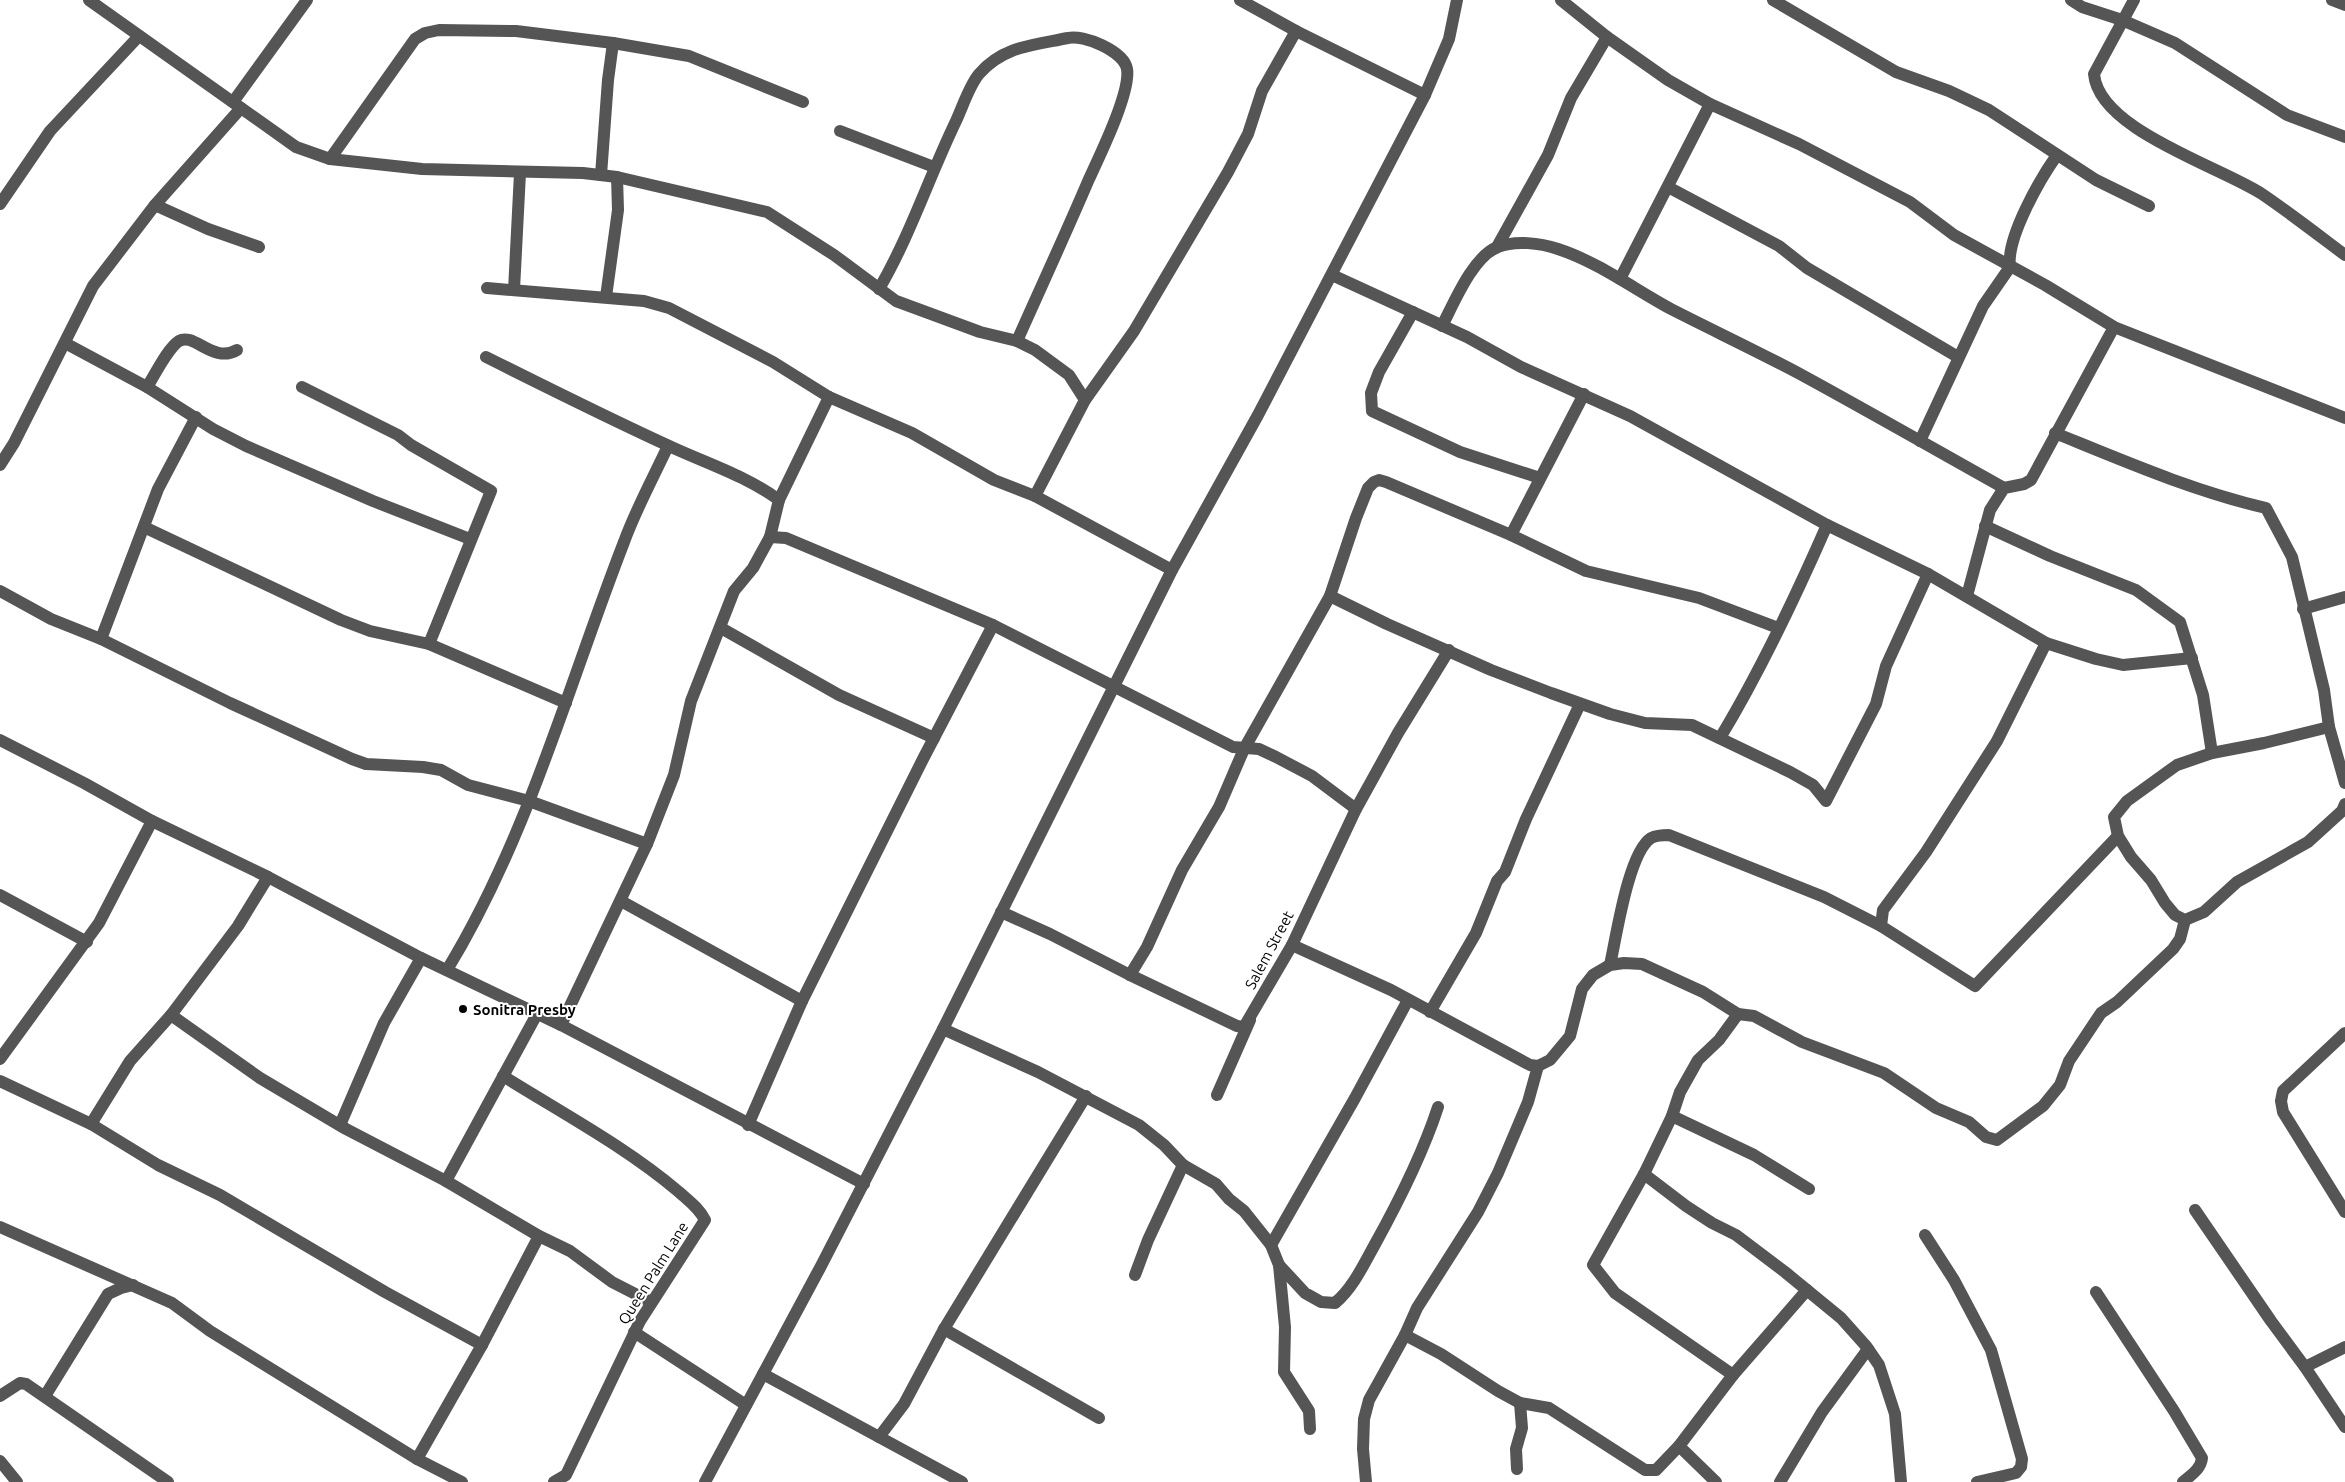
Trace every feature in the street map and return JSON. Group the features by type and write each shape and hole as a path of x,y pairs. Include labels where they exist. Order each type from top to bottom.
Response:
{"street":[{"path":"89,0 296,147 330,159 422,169 617,177 767,212 834,255 896,301 922,312 994,336 1017,341 1035,350 1069,375 1085,400"},
{"path":"1240,0 1296,31 1425,96"},
{"path":"705,1482 864,1184 1172,570 1258,415 1425,96 1450,39 1457,0"},
{"path":"1561,0 1607,37 1668,80 1710,104 1799,144 1910,202 1954,236 2045,285 2114,328 2345,418"},
{"path":"1773,0 1896,72 1949,90 1989,110 2096,180 2149,206"},
{"path":"2071,0 2082,7 2122,20 2175,43 2287,115 2345,137"},
{"path":"2134,0 2094,74 2095,85 2100,96 2123,119 2175,150 2261,193 2345,255"},
{"path":"2332,0 2345,6"},
{"path":"0,465 14,443 93,286 155,205 237,105 303,1"},
{"path":"330,159 415,39 424,33 439,30 516,31 613,42 689,56 803,102"},
{"path":"1034,496 1085,400 1134,331 1228,172 1248,134 1262,91 1296,31"},
{"path":"0,204 50,130 139,36"},
{"path":"879,289 892,268 921,203 934,167 977,76 992,60 1011,50 1074,36 1118,54 1124,60 1127,77 1115,119 1017,341"},
{"path":"1442,326 1461,289 1479,261 1497,247 1548,155 1571,98 1607,37"},
{"path":"601,175 608,80 613,42"},
{"path":"1620,280 1710,104"},
{"path":"840,131 934,167"},
{"path":"1920,441 1983,306 2010,267 2008,257 2028,203 2040,178 2057,155"},
{"path":"514,290 520,173"},
{"path":"606,298 618,210 617,177"},
{"path":"1668,187 1779,246 1807,268 1958,357"},
{"path":"155,205 208,229 258,247"},
{"path":"1497,247 1515,243 1557,248 1598,267 1670,308 1798,373 2004,488 2024,484 2031,480 2114,328"},
{"path":"1332,274 1467,337 1521,367 1584,394 1638,421 1826,525 1928,574 2046,642 2096,659 2123,665 2192,658"},
{"path":"487,288 644,301 669,308 773,362 829,397 912,433 994,480 1034,496 1172,570"},
{"path":"1413,312 1379,372 1371,393 1372,411 1385,419 1460,452 1540,478"},
{"path":"147,387 179,341 188,339 221,355 229,355 237,350"},
{"path":"65,343 147,387 213,429 246,446 470,539"},
{"path":"486,357 668,446 735,474 779,500"},
{"path":"302,387 398,435 411,445 491,491 429,644"},
{"path":"1511,535 1584,394"},
{"path":"561,1025 647,844 674,775 691,701 734,591 754,568 770,537 779,500 829,397"},
{"path":"101,639 127,564 144,527 158,489 196,417"},
{"path":"2055,433 2161,476 2234,501 2266,508 2292,557 2324,690 2329,727 2345,783"},
{"path":"447,970 468,935 491,890 529,801 624,540 668,446"},
{"path":"1130,975 1147,947 1182,870 1219,807 1244,749 1330,596 1356,518 1368,488 1374,482 1379,480 1511,535 1586,571 1699,598 1778,628"},
{"path":"1967,596 1976,560 1985,536 1985,526 1990,510 2004,488"},
{"path":"1720,738 1751,687 1804,577 1826,525"},
{"path":"1985,526 2050,556 2136,590 2180,622 2202,696 2212,753"},
{"path":"144,527 341,620 370,631 429,644 566,703"},
{"path":"770,537 786,538 993,625 1113,685 1208,736 1244,749 1260,749 1294,766 1328,786 1356,809"},
{"path":"1330,596 1387,624 1491,670 1580,704 1645,723 1692,725 1813,785 1826,801 1876,704 1886,666 1928,574"},
{"path":"0,591 51,619 101,639 230,703 366,764 423,767 441,770 468,785 529,801 647,844"},
{"path":"2303,609 2345,597"},
{"path":"748,1125 802,1001 993,625"},
{"path":"721,628 839,695 934,738"},
{"path":"1881,926 1883,910 1926,852 1997,741 2046,642"},
{"name":"Salem Street","path":"1217,1094 1250,1020 1292,945 1356,809 1398,733 1449,650"},
{"path":"1430,1012 1476,932 1497,880 1505,872 1526,819 1580,704"},
{"path":"2186,920 2176,915 2165,903 2152,880 2131,857 2118,836 2114,817 2127,801 2177,765 2212,753 2264,743 2329,727"},
{"path":"0,740 84,782 152,820 268,877 421,958 561,1025 748,1125 864,1184"},
{"path":"1292,945 1339,965 1530,1064 1538,1066 1550,1060 1570,1036 1582,989 1593,976 1610,965 1624,963 1642,964 1702,992 1738,1014 1754,1016 1802,1042 1884,1073 1936,1108 1969,1122 1986,1136 1997,1140 2043,1106 2060,1085 2069,1061 2087,1031 2101,1013 2117,1002 2173,949 2180,940 2186,920 2204,912 2237,882 2308,842 2342,811 2345,804"},
{"path":"0,1059 86,942 118,888 152,820"},
{"path":"1610,965 1627,884 1644,846 1649,839 1659,835 1669,835 1824,897 1881,926 1975,986 2118,836"},
{"path":"91,1124 130,1061 171,1015 238,926 268,877"},
{"path":"0,896 86,942"},
{"path":"621,901 802,1001"},
{"path":"1001,912 1050,934 1237,1026 1244,1026 1250,1020"},
{"path":"340,1125 384,1024 421,958"},
{"path":"1271,1245 1355,1098 1408,1000"},
{"path":"446,1181 537,1014"},
{"path":"1733,1375 1615,1293 1593,1265 1644,1174 1672,1116 1680,1092 1698,1060 1719,1040 1738,1014"},
{"path":"171,1015 260,1078 340,1125 446,1181 539,1236 570,1250 612,1282 651,1302"},
{"path":"943,1029 1086,1096 1139,1125 1164,1144 1183,1165 1216,1184 1229,1200 1244,1211 1271,1245 1279,1265 1284,1327 1284,1372 1309,1411 1310,1430"},
{"path":"2345,1033 2283,1091 2281,1101 2283,1112 2345,1212"},
{"path":"1366,1482 1363,1449 1365,1410 1421,1301 1478,1212 1498,1173 1528,1102 1538,1066"},
{"name":"Queen Palm Lane","path":"503,1076 620,1148 666,1182 701,1212 705,1220 651,1302 634,1332 566,1475 554,1482"},
{"path":"0,1081 91,1124 158,1165 220,1195 385,1292 482,1346"},
{"path":"880,1437 918,1381 944,1328 1086,1096"},
{"path":"1279,1265 1305,1293 1321,1302 1335,1303 1341,1298 1365,1262 1408,1182 1438,1107"},
{"path":"1672,1116 1693,1128 1754,1155 1809,1189"},
{"path":"1135,1275 1148,1240 1183,1165"},
{"path":"1644,1174 1686,1206 1712,1223 1736,1235 1807,1290 1841,1318 1868,1349 1879,1366 1896,1414 1901,1482"},
{"path":"2195,1210 2271,1320 2306,1366 2345,1427"},
{"path":"0,1227 172,1303 210,1331 417,1458 462,1482"},
{"path":"1925,1234 1954,1280 1991,1350 2022,1459 2021,1467 2016,1473 1977,1482"},
{"path":"417,1458 482,1346 539,1236"},
{"path":"100,1270 103,1284 108,1294"},
{"path":"45,1396 108,1294 120,1288 133,1285"},
{"path":"1405,1335 1441,1354 1520,1403 1549,1408 1645,1470 1656,1470 1680,1446 1733,1375 1807,1290"},
{"path":"2096,1292 2174,1411 2202,1458 2202,1464 2183,1482"},
{"path":"944,1328 1099,1418"},
{"path":"634,1332 746,1405"},
{"path":"2306,1366 2345,1346"},
{"path":"1780,1482 1822,1412 1868,1349"},
{"path":"763,1374 962,1482"},
{"path":"0,1396 20,1383 26,1384 168,1482"},
{"path":"1517,1469 1516,1449 1522,1428 1520,1403"},
{"path":"1680,1446 1716,1482"},
{"path":"0,1461 17,1482"}],"place":[{"name":"Sonitra Presby","path":"463,1009"}]}
